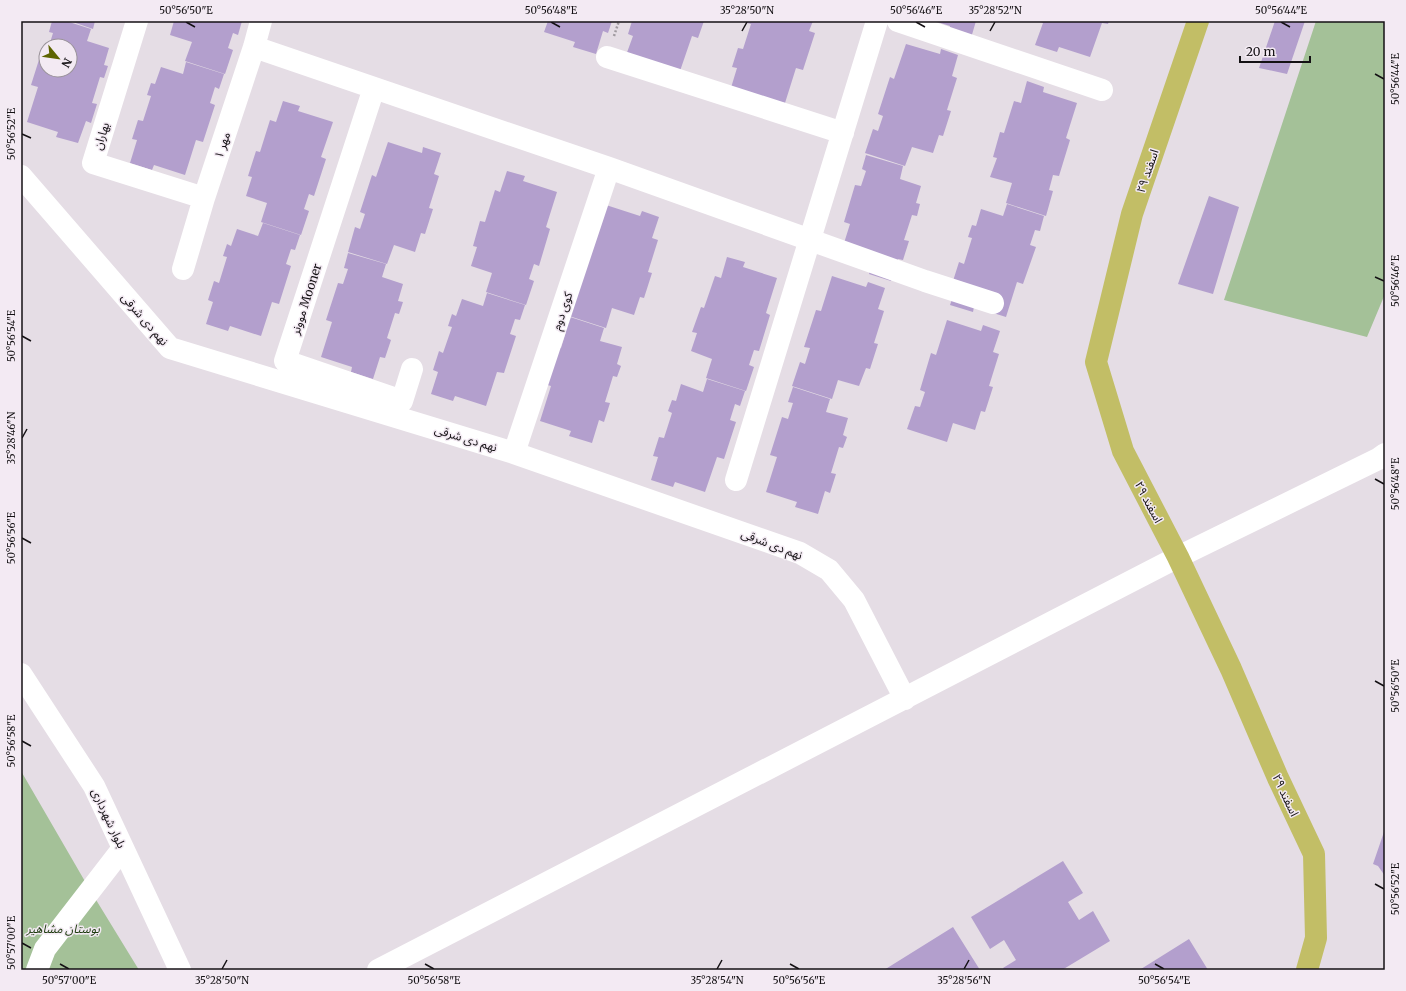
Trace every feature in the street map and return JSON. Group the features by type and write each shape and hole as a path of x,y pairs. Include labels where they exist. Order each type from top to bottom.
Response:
{"main road":[{"name":"۲۹ اسفند","path":"1198,21 1132,214 1096,362 1123,451 1178,558 1231,669 1278,778 1314,854 1316,938 1308,970"}],"street":[{"name":"بهاران","path":"137,21 93,163 204,198"},
{"name":"مهر ۱","path":"183,269 204,198 262,21"},
{"path":"736,480 877,21"},
{"path":"898,21 1102,90"},
{"path":"254,47 609,168 925,281 993,303"},
{"path":"607,57 843,133"},
{"name":"موونر Mooner","path":"374,88 285,361 402,401 412,369"},
{"name":"کوی دوم","path":"514,453 609,168"},
{"name":"نهم دی شرقی","path":"21,176 170,348 514,453 800,553 829,570 854,600 905,699"},
{"path":"378,970 1178,558 1378,459 1385,454"},
{"name":"بلوار شهرداری","path":"21,674 94,786 180,970"},
{"path":"37,970 45,949 123,848"}],"green space":[{"path":"1316,21 1385,21 1385,294 1367,337 1224,300"},
{"name":"بوستان مشاهیر","path":"21,771 90,890 139,970 21,970"}],"building":[{"path":"52,21 66,21 91,29 87,41 109,48 104,65 108,66 104,78 100,77 92,103 97,104 91,123 86,121 78,143 56,137 58,132 27,122 38,87 31,85 38,63 38,78 78,78 78,38 51,38 53,33 49,32"},
{"path":"70,21 95,21 93,29"},
{"path":"174,21 242,21 238,35 233,33 228,48 233,50 225,74 185,61 192,42 170,35"},
{"path":"548,21 612,21 608,33 603,31 596,54 573,47 575,42 544,32"},
{"path":"632,21 704,21 698,38 692,36 680,71 625,58 633,36 628,34"},
{"path":"748,21 813,21 809,31 815,33 803,70 796,68 785,103 730,91 737,68 732,67 738,48 743,49 751,24 747,23"},
{"path":"934,21 976,21 971,38 949,31 950,26"},
{"path":"1039,21 1109,21 1108,24 1102,23 1090,57 1059,47 1057,52 1035,45 1043,23"},
{"path":"1275,21 1305,21 1287,74 1259,68"},
{"path":"906,44 940,54 941,49 958,55 952,76 957,78 947,110 951,111 943,136 939,135 933,153 912,147 905,166 865,153 873,129 878,131 883,116 878,114 890,77 894,79"},
{"path":"186,62 224,74 219,89 215,87 210,103 215,105 203,142 196,140 185,175 154,165 152,170 130,163 137,140 132,139 138,120 143,121 151,96 147,95 151,83 155,84 161,67 183,74"},
{"path":"1027,81 1044,87 1043,92 1077,103 1066,138 1070,140 1059,176 1053,175 1049,190 1053,191 1046,216 1006,203 1012,183 990,177 997,158 993,157 1000,132 1004,133 1014,101 1021,103"},
{"path":"283,101 300,106 298,111 333,122 321,157 326,159 314,196 309,194 304,209 309,211 301,235 261,222 267,203 246,196 252,177 248,176 256,151 260,152 270,120 276,122"},
{"path":"388,142 422,153 423,147 441,153 434,174 439,176 429,208 433,209 425,234 421,233 415,252 394,245 387,264 348,252 355,227 360,229 365,214 360,212 372,175 376,177"},
{"path":"866,155 903,166 900,179 921,186 916,203 920,204 917,216 912,215 904,240 909,241 903,260 898,259 891,281 869,274 870,269 839,259 850,224 844,222 855,185 861,186 866,171 862,169"},
{"path":"507,171 525,176 523,181 557,192 546,227 550,229 539,266 534,264 529,279 534,281 526,305 486,292 492,273 471,266 477,247 473,246 480,221 485,222 495,190 500,192"},
{"path":"1209,196 1239,207 1213,294 1178,284"},
{"path":"1007,204 1044,216 1040,231 1035,230 1030,245 1036,247 1023,284 1017,282 1006,317 974,307 973,312 950,305 958,282 953,281 959,262 964,264 972,238 968,237 972,225 976,226 981,209 1003,216"},
{"path":"606,205 640,216 642,211 659,217 652,238 658,240 648,272 652,273 644,298 640,297 634,315 612,308 606,328 566,315"},
{"path":"263,223 300,235 295,250 291,249 286,264 291,266 279,304 272,302 261,336 230,326 228,331 206,324 213,302 208,300 214,281 219,283 227,257 223,256 227,244 231,246 237,229 258,236"},
{"path":"348,253 386,264 382,277 403,284 398,301 403,302 399,314 395,313 387,338 391,340 385,358 380,357 373,379 351,372 352,367 321,357 332,322 326,320 338,283 343,284 348,269 344,268"},
{"path":"727,257 745,262 743,267 777,278 766,313 770,315 759,351 754,350 749,365 754,367 746,391 706,378 712,359 691,351 697,333 692,332 701,307 704,308 715,276 721,278"},
{"path":"832,276 866,287 868,282 885,288 878,309 884,311 874,343 878,344 870,369 866,368 859,386 838,380 832,399 792,386 800,362 805,364 810,348 804,347 816,310 821,311"},
{"path":"487,293 525,305 520,320 515,319 510,334 516,336 504,373 497,372 486,406 455,396 453,401 431,394 438,372 433,370 439,351 443,353 452,327 448,326 452,314 456,316 462,299 483,306"},
{"path":"567,316 604,328 600,341 622,347 617,364 621,366 617,377 613,376 605,402 610,403 604,422 599,420 592,443 569,436 571,431 540,421 551,386 544,384 556,346 561,348 566,332 562,331"},
{"path":"947,320 981,331 983,325 1000,331 993,352 999,354 989,386 993,387 985,412 981,411 975,430 953,423 947,442 907,429 915,406 920,407 925,392 920,390 931,353 936,355"},
{"path":"707,379 745,391 740,406 735,404 730,420 736,422 724,459 717,457 705,492 675,482 673,487 651,480 658,457 653,456 659,437 664,438 672,413 668,411 672,400 676,401 681,384 703,392"},
{"path":"793,387 830,399 826,412 848,418 843,435 847,437 843,448 839,447 831,473 836,474 830,493 825,491 818,514 795,507 797,502 766,492 777,457 770,455 782,417 788,419 793,403 788,402"},
{"path":"1385,829 1385,876 1378,866 1373,864"},
{"path":"1063,861 1083,893 1068,902 1079,920 1093,911 1110,941 1062,970 1004,970 1003,968 1016,960 1004,940 990,949 971,917"},
{"path":"953,927 980,970 884,970"},
{"path":"1189,939 1208,970 1141,969"}]}
